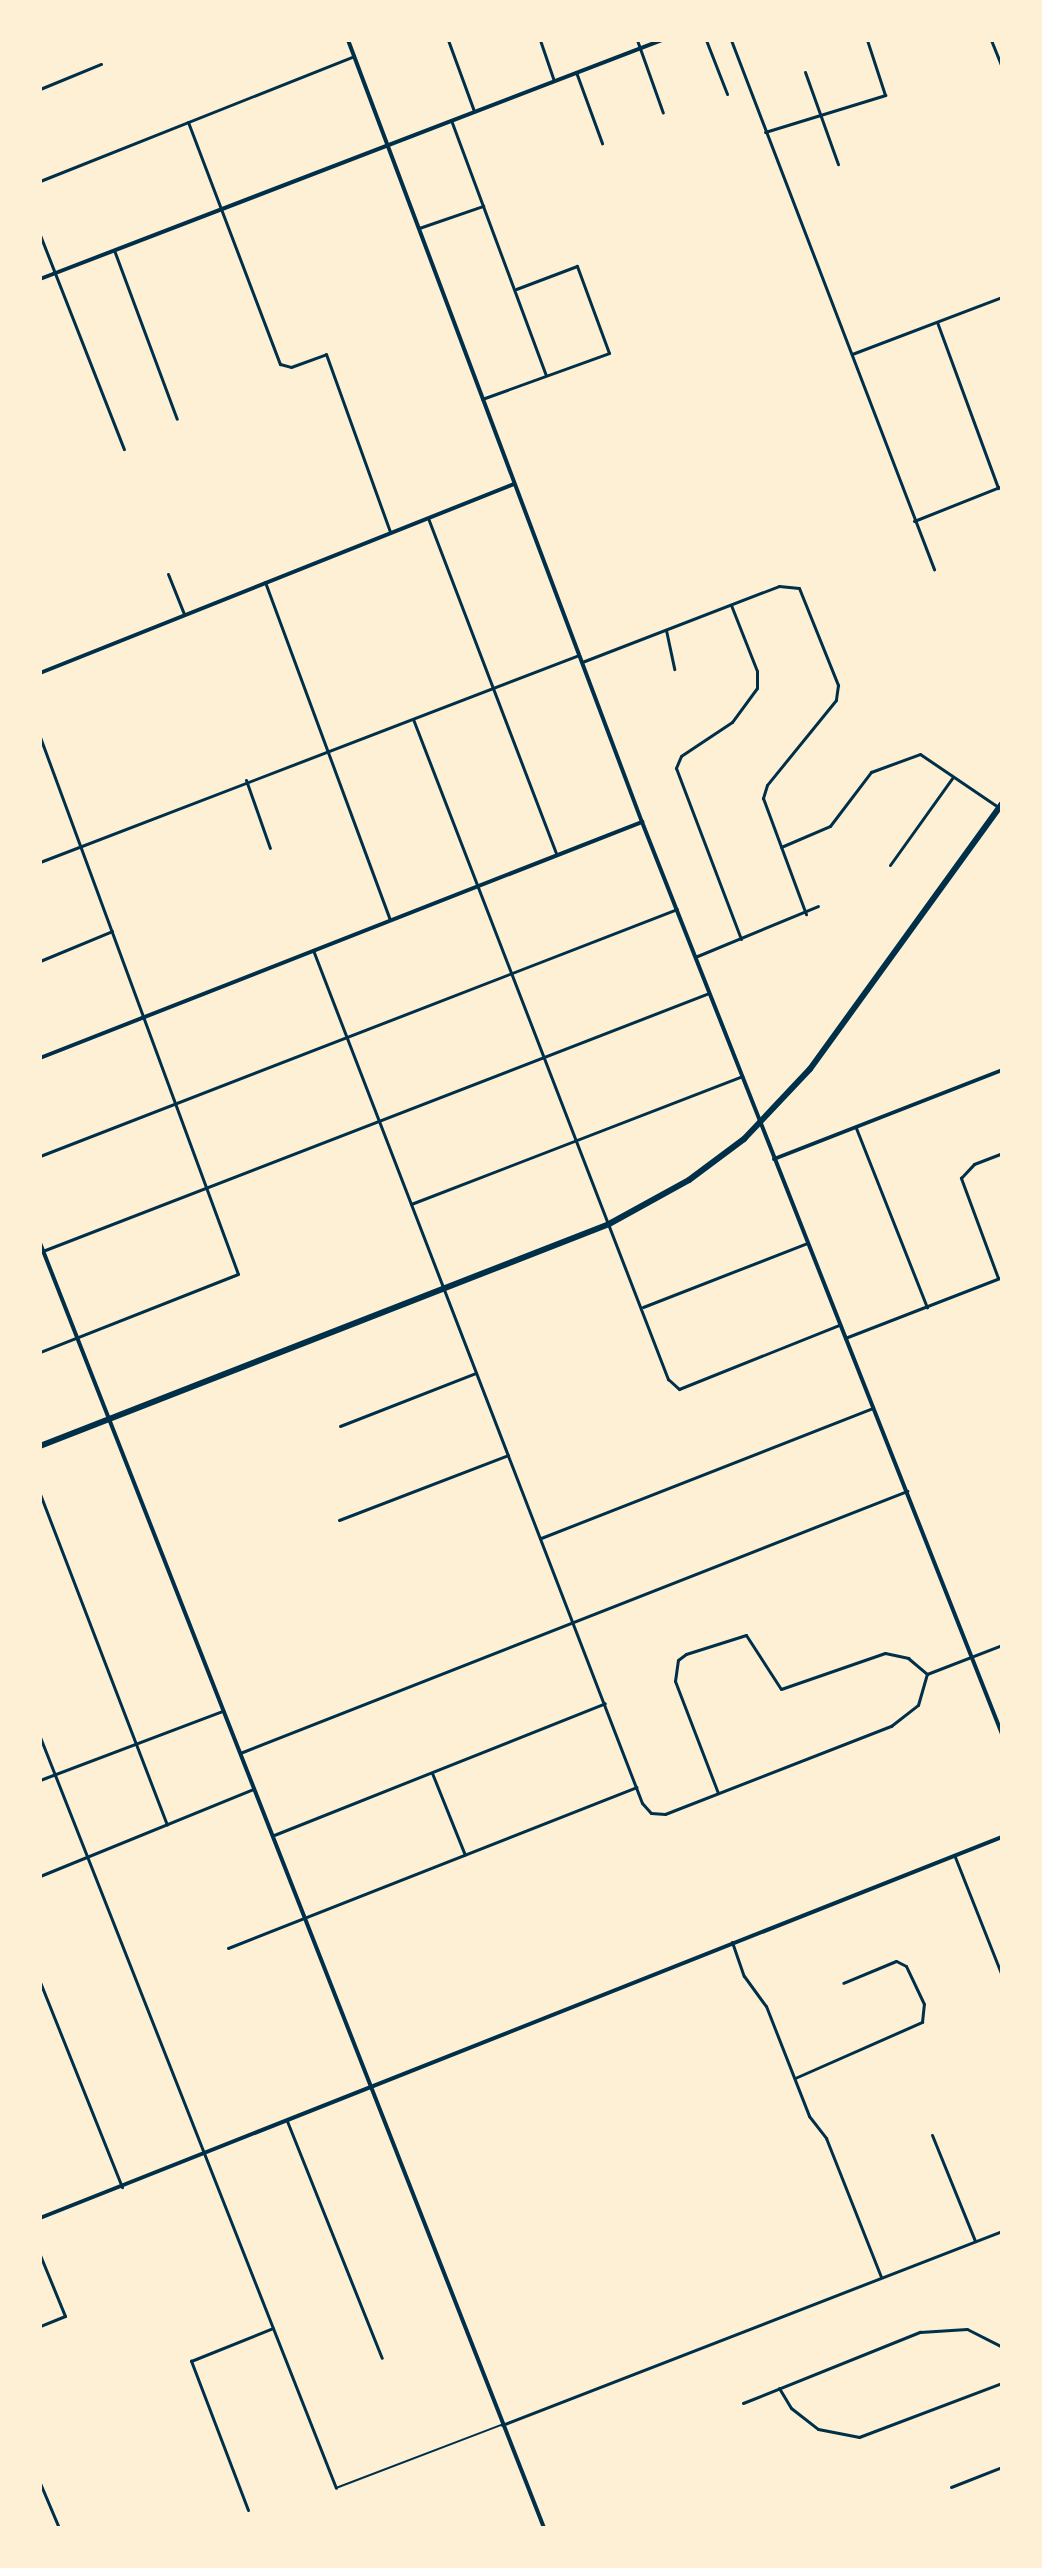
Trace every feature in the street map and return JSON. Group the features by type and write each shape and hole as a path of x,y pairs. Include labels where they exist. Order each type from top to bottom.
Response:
{"highway":[{"path":"40,1446 609,1224 689,1180 761,1123 824,1051 1000,806"}],"street":[{"path":"348,40 642,822 1002,1734"},
{"path":"448,40 474,111"},
{"path":"540,40 554,81"},
{"path":"637,40 663,113"},
{"path":"40,279 662,40"},
{"path":"706,40 727,94"},
{"path":"731,40 934,569"},
{"path":"765,132 885,95 867,40"},
{"path":"991,40 1002,67"},
{"path":"40,181 354,56"},
{"path":"40,89 101,64"},
{"path":"576,72 602,143"},
{"path":"805,72 838,164"},
{"path":"451,120 546,376"},
{"path":"188,122 284,368 326,354 390,532"},
{"path":"419,228 483,206"},
{"path":"40,235 124,449"},
{"path":"114,250 177,419"},
{"path":"482,399 609,353 577,266 516,289"},
{"path":"851,354 1002,297"},
{"path":"914,521 1000,487 937,322"},
{"path":"40,673 514,484"},
{"path":"428,518 496,687 556,855"},
{"path":"168,574 184,614"},
{"path":"265,582 390,920"},
{"path":"582,662 731,604 790,584 799,588 838,685 836,700 767,785 763,798 806,914"},
{"path":"731,604 757,671 757,688 732,722 681,756 676,768 741,939"},
{"path":"666,630 674,669"},
{"path":"40,862 246,780 579,655"},
{"path":"413,719 668,1379 679,1389 839,1325"},
{"path":"40,737 238,1274 40,1352"},
{"path":"781,847 821,833 871,772 920,754 1000,806"},
{"path":"890,865 953,777"},
{"path":"246,780 270,848"},
{"path":"40,1058 642,822"},
{"path":"695,957 806,914 818,906"},
{"path":"40,1156 677,909"},
{"path":"40,961 112,931"},
{"path":"313,950 636,1787 651,1813 665,1814 891,1726 913,1711 923,1697 927,1674"},
{"path":"42,1252 207,1191 709,993"},
{"path":"774,1159 1002,1070"},
{"path":"411,1204 742,1076"},
{"path":"856,1127 927,1307"},
{"path":"845,1338 1000,1277 961,1178 974,1164 1002,1153"},
{"path":"40,1243 106,1420 544,2528"},
{"path":"642,1307 807,1243"},
{"path":"340,1426 476,1373"},
{"path":"541,1538 872,1408"},
{"path":"339,1520 508,1455"},
{"path":"239,1754 907,1491"},
{"path":"40,1494 167,1824"},
{"path":"719,1793 675,1681 678,1660 686,1654 746,1635 781,1689 885,1653 908,1658 927,1674"},
{"path":"927,1674 1002,1645"},
{"path":"272,1835 605,1703"},
{"path":"40,1780 223,1711"},
{"path":"40,1737 336,2488"},
{"path":"432,1772 465,1855"},
{"path":"228,1948 636,1787"},
{"path":"40,1876 253,1789"},
{"path":"40,2218 1002,1837"},
{"path":"954,1855 1002,1976"},
{"path":"732,1942 744,1976 766,2006 809,2116 826,2138 881,2277"},
{"path":"795,2078 922,2022 924,2004 906,1966 896,1961 843,1983"},
{"path":"40,1982 122,2187"},
{"path":"287,2121 382,2358"},
{"path":"932,2135 975,2241"},
{"path":"502,2425 1002,2231"},
{"path":"40,2255 65,2316 40,2326"},
{"path":"248,2510 191,2361 273,2328"},
{"path":"743,2403 936,2329 967,2329 1002,2347"},
{"path":"779,2388 791,2408 818,2429 859,2437 1002,2383"},
{"path":"951,2487 1002,2467"},
{"path":"40,2483 59,2528"}],"lane":[{"path":"336,2488 502,2425"}]}
